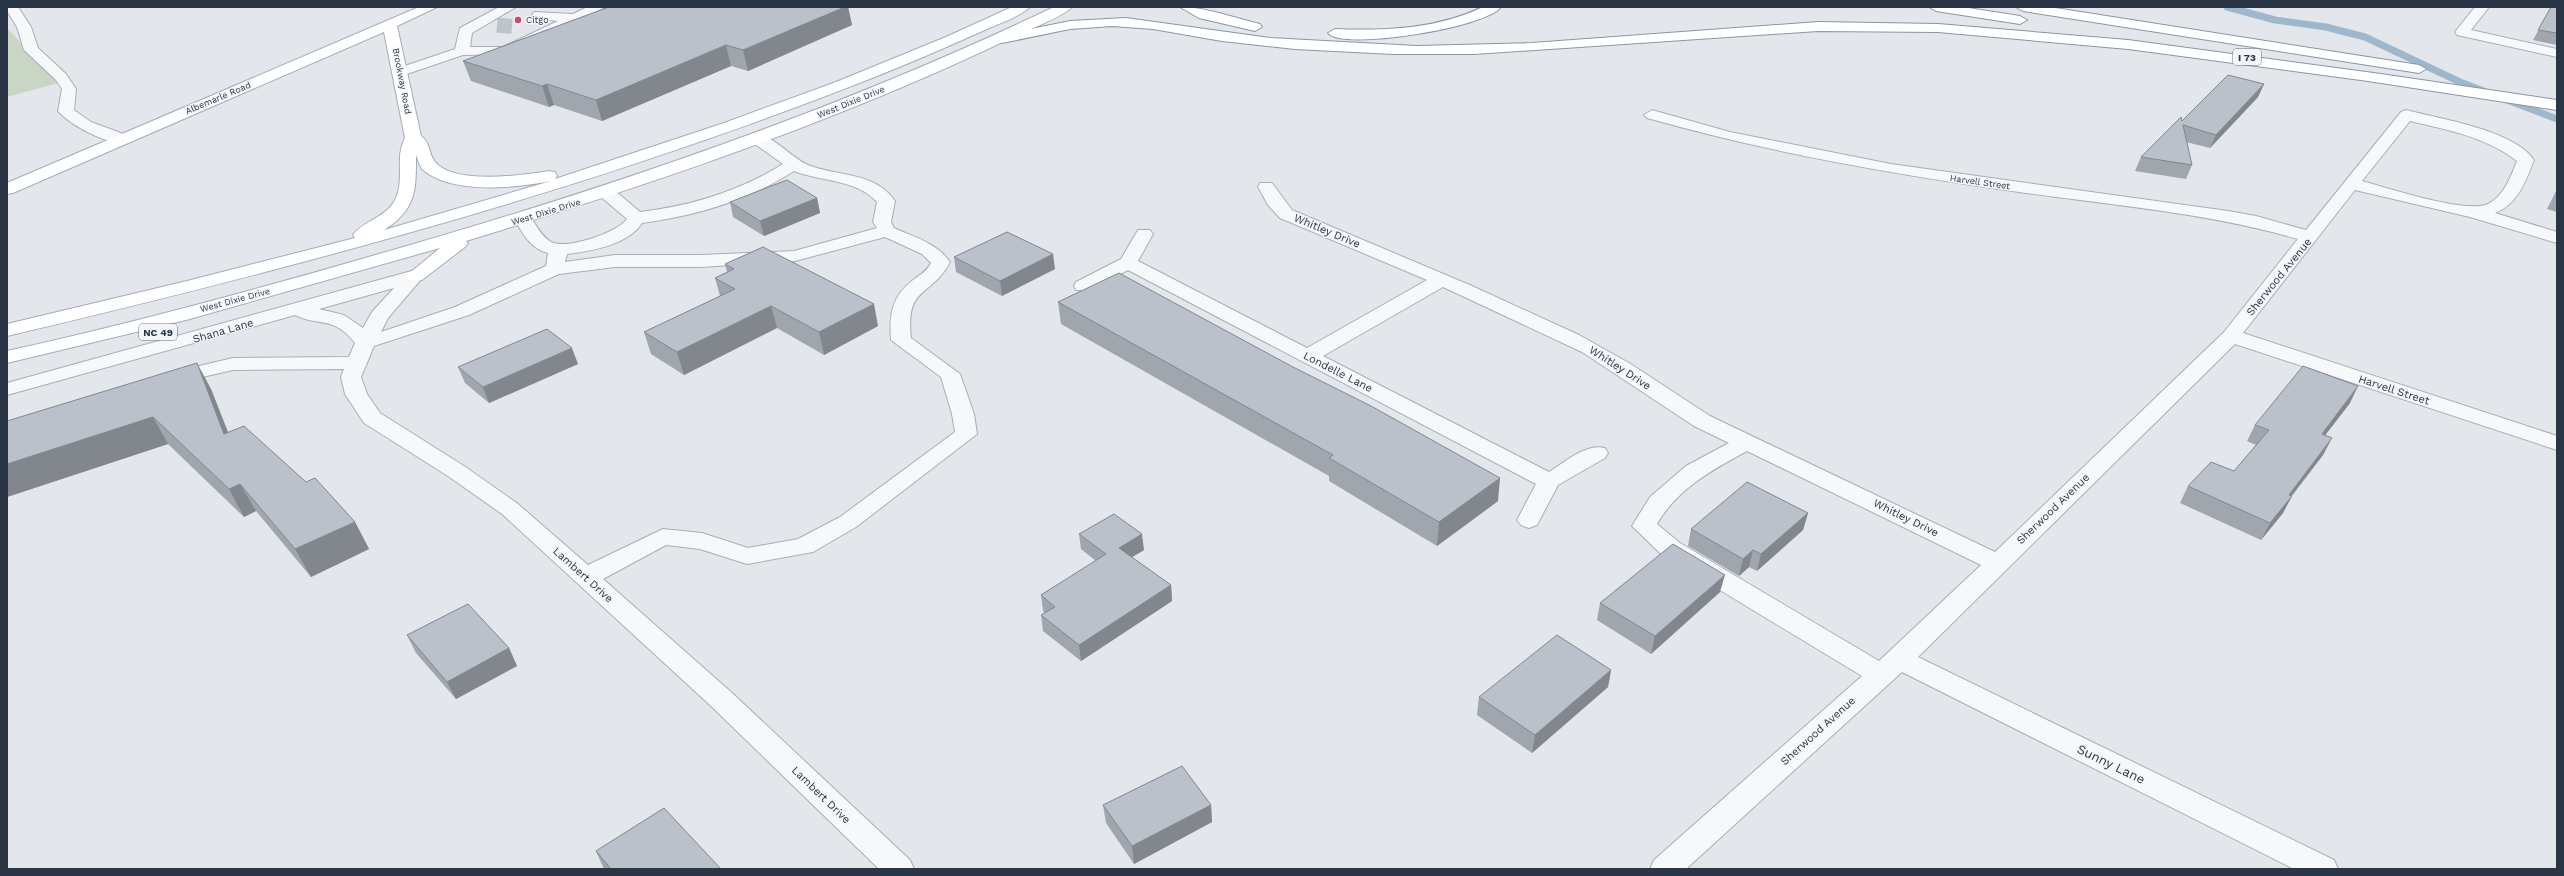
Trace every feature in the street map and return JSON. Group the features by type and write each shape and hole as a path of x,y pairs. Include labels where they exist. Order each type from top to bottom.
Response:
{"main road":[{"name":"Albemarle Road","path":"7,189 430,7"},
{"name":"West Dixie Drive","path":"7,330 309,257 444,220 592,174 692,140 877,71 1023,7"},
{"name":"West Dixie Drive","path":"7,357 78,341 305,281 469,236 606,193 758,139 893,86 1002,39 1065,7"},
{"path":"1187,7 1204,15 1239,25 1315,32 1393,32 1444,27 1476,17 1494,7"},
{"name":"I 73","path":"1936,7 2557,105"},
{"name":"I 73","path":"2023,7 2433,71"},
{"path":"2054,7 2262,44"},
{"path":"1002,39 1057,28 1111,22 1151,24 1265,42 1344,48 1476,50 1593,44 1779,27 1932,27 2065,38 2381,78"},
{"name":"Brookway Road","path":"390,25 413,138"},
{"path":"309,257 373,229 399,208 409,189 407,146 413,138 420,143 424,159 435,171 464,179 496,182 548,176 636,151 692,140"},
{"path":"415,276 469,236"},
{"name":"NC 49","path":"7,371 263,304 305,281"}],"street":[{"path":"11,7 24,27 31,50 61,76 69,89 66,111 72,117 92,128 123,139"},
{"path":"400,72 462,51 505,51 529,33 551,29 598,7"},
{"path":"2482,7 2462,32 2557,53"},
{"path":"539,15 575,18"},
{"path":"462,51 465,31 481,28 505,19 529,33"},
{"name":"Harvell Street","path":"1652,115 1728,136 1891,169 2228,216 2256,221 2311,237"},
{"name":"Sherwood Avenue","path":"1665,869 1890,667 2231,336 2311,237 2406,115 2489,137 2512,148 2526,160 2512,193 2493,209 2475,213"},
{"path":"758,139 770,144 794,164 827,176 850,179 875,190 886,201 882,222 886,231"},
{"path":"523,219 536,240 547,247 558,250 577,248 606,239 627,228 636,218 666,215 708,203 773,177 794,164"},
{"path":"2352,184 2459,211 2475,213 2557,238"},
{"name":"Whitley Drive","path":"1266,187 1274,202 1286,214 1442,280 1573,339 1635,375 1663,398 1702,421 1998,563"},
{"path":"606,193 636,218"},
{"path":"155,383 192,372 232,364 361,353 408,331 484,303 555,269 615,261 701,261 795,256 886,231 928,250 941,262 936,272 917,286 902,302 899,317 901,340 950,374 963,414 966,434 848,522 804,546 747,556 702,541 663,537 586,577"},
{"path":"1083,286 1128,263 1144,234"},
{"path":"555,269 558,250"},
{"name":"Londelle Lane","path":"1128,263 1548,481"},
{"name":"Lambert Drive","path":"415,276 379,316 351,377 356,394 372,418 456,471 510,509 721,698 899,869"},
{"name":"Shana Lane","path":"7,389 415,276"},
{"path":"1308,356 1442,280"},
{"path":"291,311 328,314 356,330 361,353"},
{"name":"Harvell Street","path":"2231,336 2557,444"},
{"name":"Sunny Lane","path":"1747,442 1694,471 1658,502 1644,526 1671,549 1890,667 2323,869"},
{"path":"1529,520 1548,481 1597,453"}],"green space":[{"path":"7,28 58,83 7,97"}],"building":[{"path":"609,7 845,7 743,50 726,45 596,100 547,84 542,86 463,61"},
{"path":"2551,7 2557,7 2557,33 2538,30"},
{"path":"2228,75 2264,84 2216,135 2183,125 2192,165 2141,157 2181,117 2182,121"},
{"path":"787,180 817,198 760,221 730,202"},
{"path":"1007,232 1053,254 1000,281 954,257"},
{"path":"763,247 874,304 819,332 771,306 677,352 644,332 735,289 715,278 734,269 725,264"},
{"path":"1119,273 1293,367 1371,406 1500,478 1439,522 1329,458 1333,455 1058,302"},
{"path":"547,329 572,348 483,387 458,367"},
{"path":"197,363 224,434 244,426 306,482 315,478 355,522 295,549 240,484 229,489 153,417 7,464 7,421"},
{"path":"2303,366 2358,386 2322,434 2332,438 2289,495 2292,496 2270,523 2188,486 2211,462 2234,471 2269,430 2255,425"},
{"path":"1747,482 1808,513 1761,554 1753,550 1743,559 1691,529"},
{"path":"1114,514 1142,534 1119,548 1171,585 1079,645 1041,615 1055,607 1041,595 1106,554 1079,534"},
{"path":"1673,544 1725,575 1655,636 1600,603"},
{"path":"468,604 509,648 447,682 407,635"},
{"path":"1557,635 1611,670 1535,735 1479,697"},
{"path":"1182,766 1211,805 1132,846 1103,805"},
{"path":"664,808 721,869 611,869 596,851"}],"waterway":[{"path":"2227,7 2275,20 2326,27 2365,37 2460,82 2557,119"}],"tunnel":[{"path":"497,25 519,27"}],"place":[{"name":"Citgo","path":"518,20"}]}
